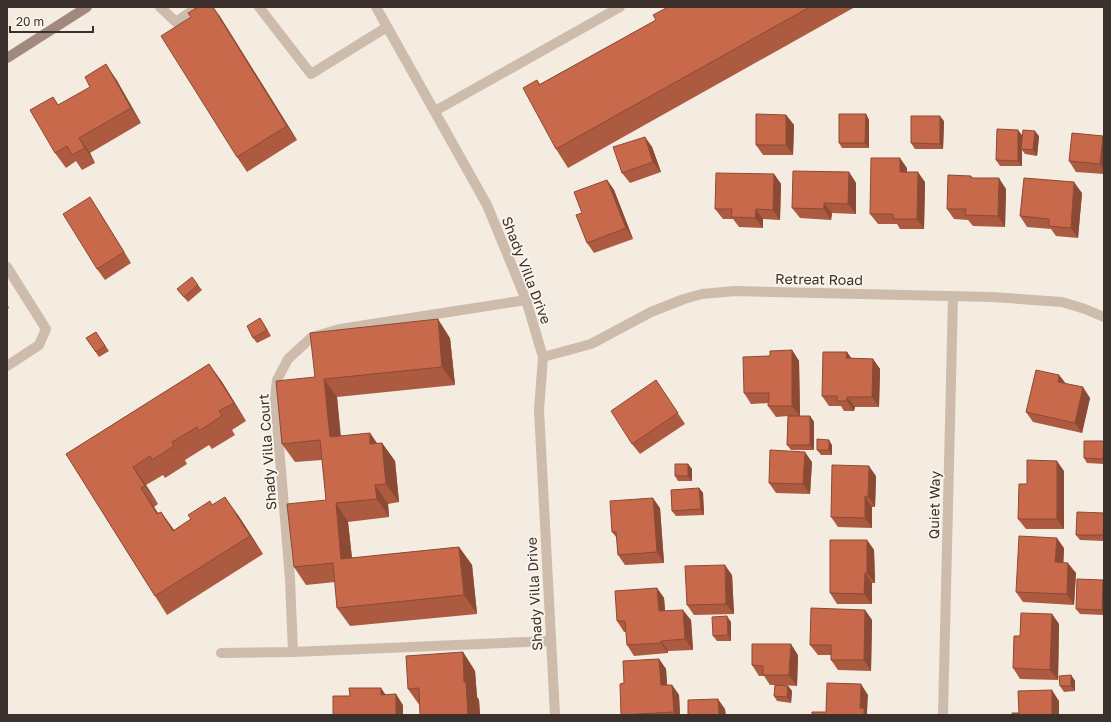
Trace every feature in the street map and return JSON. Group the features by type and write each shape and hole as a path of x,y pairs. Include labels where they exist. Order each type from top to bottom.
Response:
{"main road":[{"path":"7,58 87,7"}],"street":[{"path":"160,7 176,22 198,7"},
{"name":"Shady Villa Drive","path":"376,7 487,205 526,300 543,357 539,410 555,715"},
{"path":"435,111 620,7"},
{"path":"261,8 311,74 387,27"},
{"path":"7,267 46,329 39,345 7,366"},
{"name":"Retreat Road","path":"543,357 591,344 651,312 684,299 702,294 735,291 992,297 1062,302 1104,317"},
{"name":"Quiet Way","path":"943,715 953,296"},
{"name":"Shady Villa Court","path":"293,652 290,579 275,398 277,380 288,359 312,337 340,329 526,300"},
{"path":"221,653 293,652 551,641"}],"building":[{"path":"198,7 213,7 287,126 237,157 161,36 191,17 188,13"},
{"path":"668,7 810,7 556,149 523,88 537,80 539,85 656,20 653,15"},
{"path":"106,64 131,108 79,138 85,148 72,155 67,146 55,153 30,110 53,97 58,105 90,87 85,77"},
{"path":"756,114 786,115 786,145 756,145"},
{"path":"839,114 866,114 865,143 839,143"},
{"path":"911,116 940,116 940,144 911,143"},
{"path":"997,129 1018,130 1018,161 996,160"},
{"path":"1023,130 1035,131 1033,150 1021,149"},
{"path":"1072,133 1103,136 1100,164 1069,161"},
{"path":"645,137 653,162 622,173 613,147"},
{"path":"871,158 900,158 900,172 918,172 917,219 893,219 893,214 870,214"},
{"path":"793,171 849,172 848,204 824,203 824,209 792,208"},
{"path":"716,173 774,174 773,210 756,209 755,218 731,217 732,209 715,209"},
{"path":"948,175 971,176 971,178 999,178 998,216 965,215 966,209 947,209"},
{"path":"1024,178 1074,182 1071,228 1049,226 1049,219 1020,216"},
{"path":"607,180 626,228 587,243 576,215 582,213 574,192"},
{"path":"90,197 124,252 97,269 63,214"},
{"path":"192,277 198,285 184,297 177,289"},
{"path":"260,318 267,330 253,338 247,326"},
{"path":"438,319 442,367 324,379 330,437 370,433 370,444 382,443 386,484 375,485 377,499 336,503 341,559 459,547 464,595 337,608 333,563 294,567 287,504 326,500 320,440 282,444 276,381 315,377 310,333"},
{"path":"96,332 105,346 96,352 86,338"},
{"path":"792,350 792,406 768,406 769,393 744,393 743,357 770,356 770,351"},
{"path":"823,352 847,352 846,358 873,359 872,397 847,397 847,401 837,401 837,396 822,396"},
{"path":"209,364 234,403 219,411 222,416 199,431 197,427 172,442 174,446 152,460 150,456 133,467 145,486 141,488 157,514 161,512 173,531 191,519 188,515 210,501 212,505 225,497 250,536 155,596 66,454"},
{"path":"1036,370 1059,375 1058,382 1083,387 1075,423 1026,412"},
{"path":"656,380 678,413 632,444 611,411"},
{"path":"788,416 810,416 810,445 787,445"},
{"path":"817,439 829,440 829,450 817,450"},
{"path":"1084,441 1104,441 1103,459 1084,458"},
{"path":"770,450 805,452 803,484 769,483"},
{"path":"1027,460 1057,461 1057,519 1018,519 1019,484 1027,484"},
{"path":"675,464 688,464 688,476 675,476"},
{"path":"832,465 869,466 868,497 865,496 865,518 831,517"},
{"path":"699,488 701,509 672,511 671,490"},
{"path":"653,498 657,552 618,555 616,532 612,532 610,501"},
{"path":"1077,512 1104,513 1103,535 1076,535"},
{"path":"1019,536 1057,538 1055,562 1068,563 1067,594 1016,592"},
{"path":"830,540 867,540 867,573 865,573 864,594 830,593"},
{"path":"725,565 726,604 687,605 685,566"},
{"path":"1077,579 1103,580 1102,610 1076,609"},
{"path":"657,588 659,611 683,610 685,639 661,641 661,643 627,645 625,621 617,621 615,591"},
{"path":"811,608 865,610 864,660 831,660 831,645 810,645"},
{"path":"1021,613 1052,614 1050,670 1013,668 1014,636 1020,636"},
{"path":"727,616 728,635 713,636 712,617"},
{"path":"752,644 791,644 789,675 763,675 763,666 752,665"},
{"path":"463,652 464,682 466,682 468,715 420,715 419,688 408,689 406,656"},
{"path":"659,659 661,685 672,685 674,712 621,715 620,684 624,683 623,661"},
{"path":"1071,675 1071,686 1060,686 1059,676"},
{"path":"827,683 861,684 860,708 864,708 864,715 812,715 812,712 826,712"},
{"path":"775,685 788,686 787,697 774,696"},
{"path":"349,688 381,688 381,695 396,694 396,715 333,715 333,696 350,696"},
{"path":"1052,690 1052,715 1012,715 1012,713 1019,713 1018,691"},
{"path":"718,699 719,715 688,715 688,700"}]}
